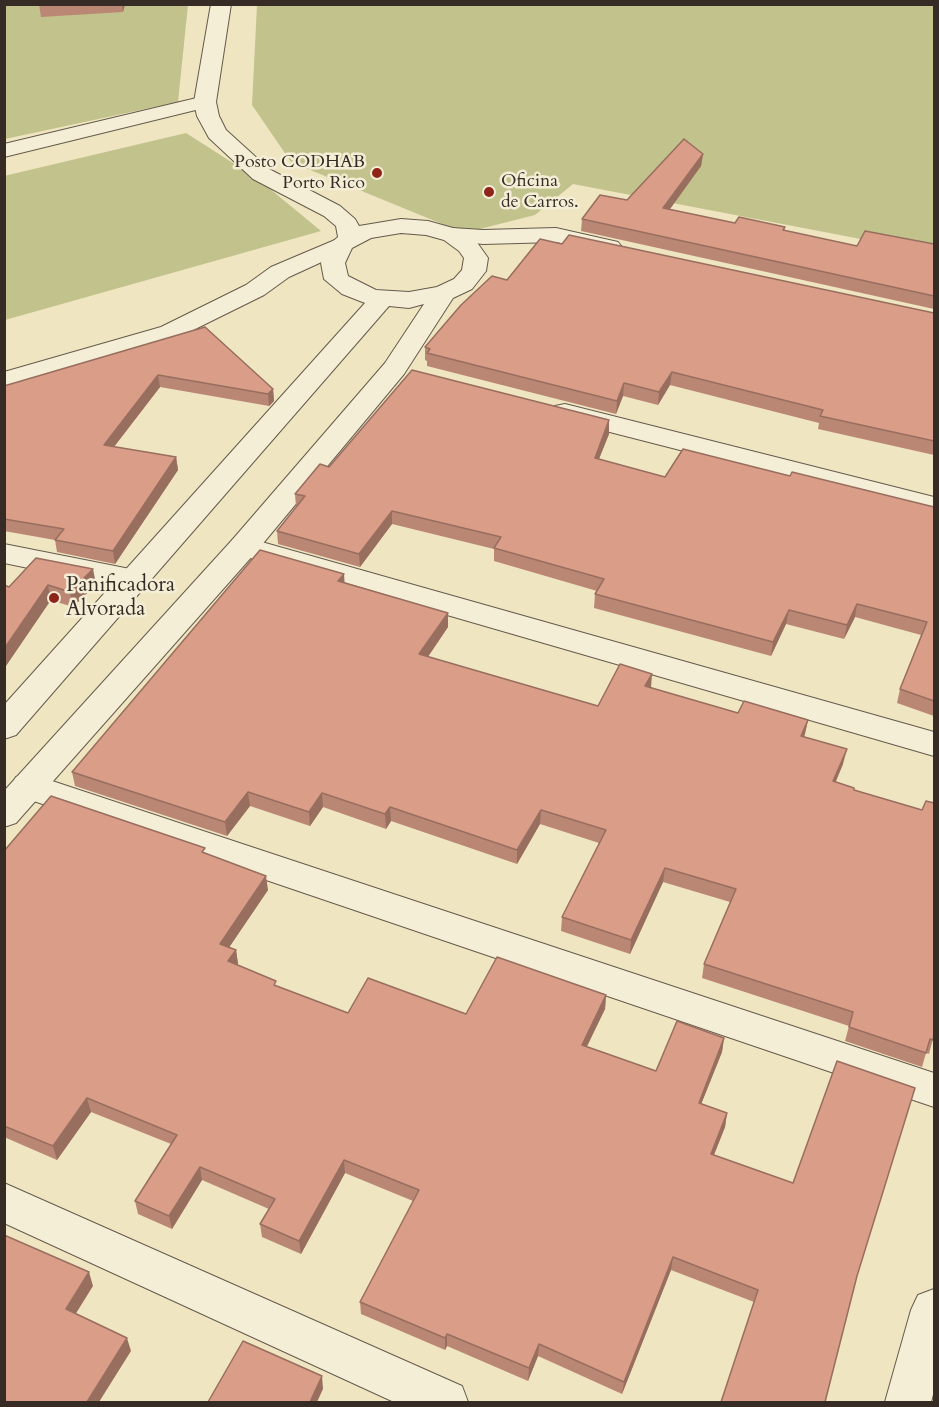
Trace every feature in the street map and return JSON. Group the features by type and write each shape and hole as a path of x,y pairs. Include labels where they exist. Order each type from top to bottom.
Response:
{"street":[{"path":"221,4 205,102 208,116 217,133 261,174 332,212 347,224 346,241 337,251 333,263 336,279"},
{"path":"4,151 205,102"},
{"path":"287,187 401,226"},
{"path":"4,381 170,332 255,290 280,272 373,230 401,226 428,228 452,235 483,237 556,235 636,252"},
{"path":"452,235 468,246 476,258 474,272"},
{"path":"255,290 304,280 336,279 351,289 382,299 409,300 444,293 463,284 474,272 509,251 556,235"},
{"path":"444,293 406,371 244,546 16,800 934,1090"},
{"path":"4,727 382,299"},
{"path":"544,406 934,506"},
{"path":"244,546 934,744"},
{"path":"4,553 135,580"},
{"path":"4,1202 445,1402"},
{"path":"908,1402 934,1310"}],"green space":[{"path":"4,5 188,5 178,102 5,139"},
{"path":"257,5 934,5 934,253 573,184 535,215 464,233 291,162 252,105"},
{"path":"186,133 258,179 321,231 5,320 4,176"}],"building":[{"path":"684,139 703,154 663,208 735,223 739,217 785,227 783,230 857,246 865,231 934,244 934,296 582,219 600,195 627,200"},
{"path":"569,235 934,313 934,441 820,416 823,410 672,372 659,392 624,383 617,401 427,353 430,349 425,347 461,305 492,276 507,280 540,239 562,244"},
{"path":"205,327 273,389 268,394 158,375 104,445 176,457 113,551 55,540 64,529 4,519 4,386"},
{"path":"412,370 609,420 595,458 665,477 683,449 790,476 792,472 934,507 934,701 900,689 927,622 857,604 847,625 789,610 773,642 595,594 604,579 494,548 501,537 392,511 359,554 277,531 305,496 295,494 320,464 329,467"},
{"path":"260,550 344,574 338,581 448,613 419,654 598,706 620,664 652,674 645,686 738,713 744,701 808,720 801,736 847,749 833,781 854,788 854,790 922,810 926,801 934,803 934,1035 933,1040 930,1039 926,1053 849,1027 853,1012 704,964 736,889 665,868 631,940 562,917 606,830 541,810 517,850 390,807 385,814 322,793 309,812 248,792 225,822 72,772"},
{"path":"36,558 93,569 70,592 48,585 4,649 4,585 9,587"},
{"path":"51,796 205,848 202,852 266,876 220,944 236,950 228,961 276,981 274,985 348,1013 368,978 466,1014 497,957 606,995 582,1045 656,1071 677,1021 724,1038 699,1103 727,1113 711,1154 793,1183 837,1061 915,1088 857,1276 825,1402 721,1402 758,1290 673,1257 624,1382 539,1344 529,1368 447,1334 445,1338 360,1302 419,1190 344,1160 299,1241 260,1224 275,1199 200,1167 169,1216 135,1201 177,1135 87,1098 53,1146 4,1126 4,851"},
{"path":"4,1235 89,1272 66,1309 127,1338 87,1402 4,1402"},
{"path":"243,1341 322,1376 310,1402 208,1402"}],"place":[{"name":"Posto CODHAB Porto Rico","path":"377,173"},
{"name":"Oficina de Carros.","path":"489,192"},
{"name":"Panificadora Alvorada","path":"54,598"}]}
